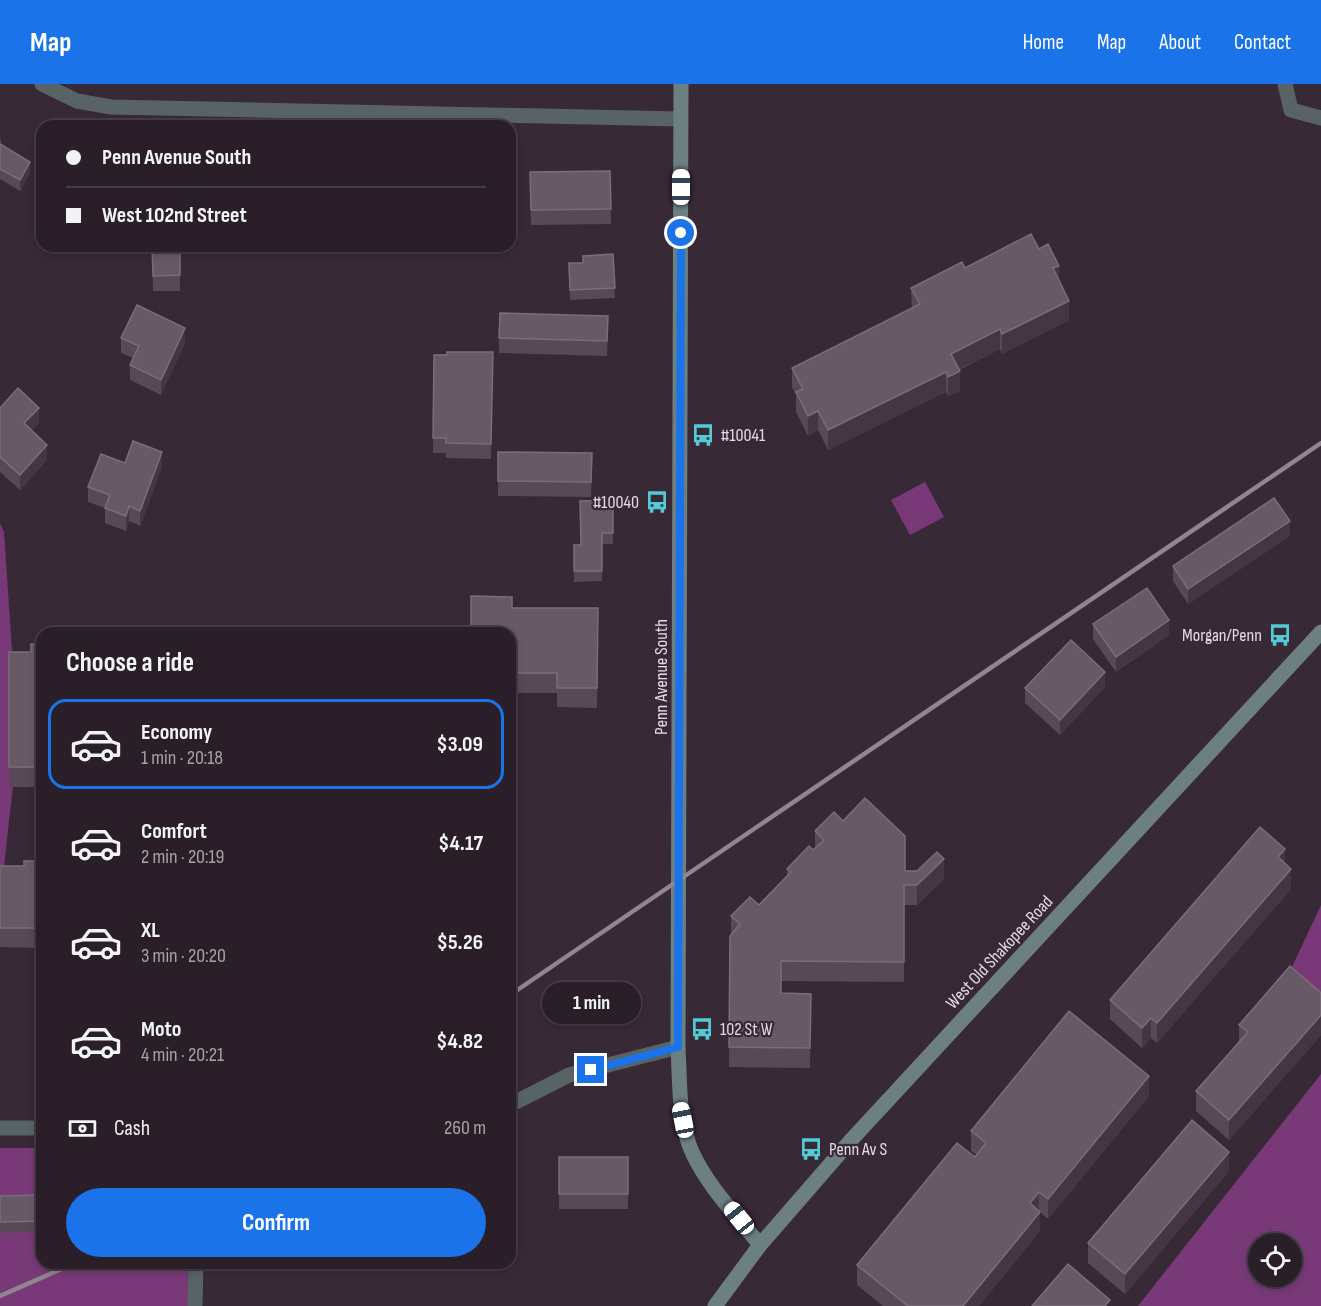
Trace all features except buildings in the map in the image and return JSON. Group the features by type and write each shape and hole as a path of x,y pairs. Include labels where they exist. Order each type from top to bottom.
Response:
{"main road":[{"name":"Penn Avenue South","path":"681,84 678,1047 681,1107 692,1152 710,1182 760,1245"},
{"name":"West Old Shakopee Road","path":"716,1306 760,1245 853,1138 1321,632"}],"street":[{"path":"42,84 77,101 111,107 681,119"},
{"path":"1285,84 1291,110 1321,118"},
{"path":"516,1102 569,1075 678,1047"},
{"path":"0,1128 36,1128"},
{"path":"195,1306 196,1269"}],"shaded area":[{"path":"925,482 944,517 910,535 891,500"},
{"path":"0,523 4,532 18,739 0,903"},
{"path":"1321,905 1321,993 1291,969"},
{"path":"1321,1074 1321,1306 1138,1306"},
{"path":"0,1148 36,1148 36,1269 199,1269 199,1306 0,1306"}],"railway":[{"path":"516,991 1321,443"},
{"path":"0,1296 61,1269"}],"place":[{"name":"#10041","path":"703,435"},
{"name":"#10040","path":"657,502"},
{"name":"Morgan/Penn","path":"1280,635"},
{"name":"102 St W","path":"702,1029"},
{"name":"Penn Av S","path":"811,1149"}],"route":[{"path":"591,1070 678,1047 681,233"}]}
